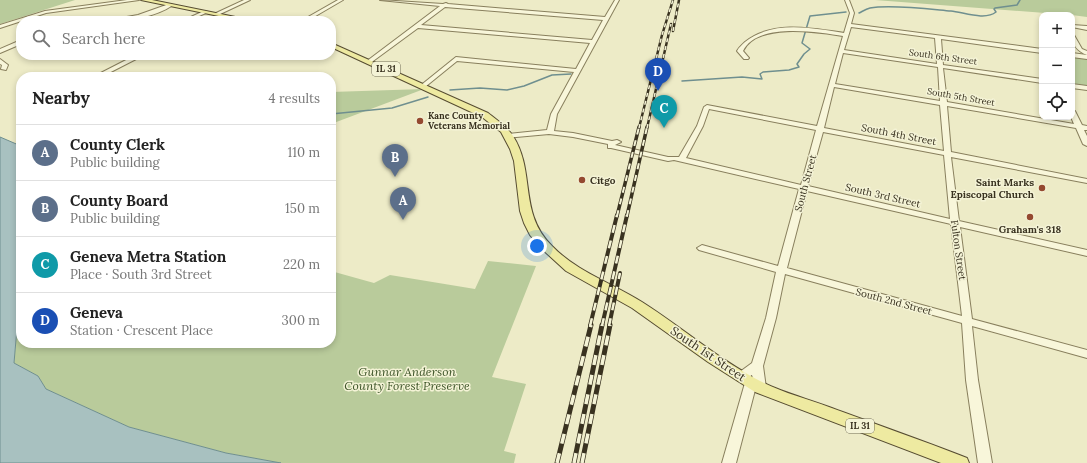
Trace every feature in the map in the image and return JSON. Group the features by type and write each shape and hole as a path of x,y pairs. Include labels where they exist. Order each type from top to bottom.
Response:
{"main road":[{"path":"144,0 226,16"},
{"name":"IL 31","path":"336,47 484,114 501,127 508,136"},
{"name":"South 1st Street","path":"508,136 518,155 521,172 522,200 527,219 536,236 563,263 587,279 637,306 751,383 961,463"}],"street":[{"path":"35,16 51,11 137,0"},
{"path":"216,14 248,0"},
{"path":"313,16 341,0"},
{"path":"382,0 607,19"},
{"path":"369,62 451,0"},
{"path":"550,132 554,114 617,0"},
{"name":"South Street","path":"729,463 751,383 762,355 781,270 840,51 849,25 852,13 847,0"},
{"path":"145,16 172,5"},
{"path":"196,16 206,12"},
{"path":"0,27 16,22"},
{"path":"849,25 1039,51"},
{"path":"416,26 593,42"},
{"path":"1075,26 1087,28"},
{"path":"746,58 740,51 741,48 754,38 767,32 792,29 845,35"},
{"path":"1075,31 1087,32"},
{"name":"Fulton Street","path":"938,37 955,223 967,310 972,380 985,463"},
{"path":"1075,41 1080,50 1087,53"},
{"path":"0,51 16,44"},
{"name":"South 6th Street","path":"840,51 1039,81"},
{"path":"1075,55 1087,57"},
{"path":"423,86 456,59 577,71"},
{"path":"106,72 131,60"},
{"path":"0,61 5,65 4,69"},
{"name":"South 5th Street","path":"832,85 1087,128"},
{"path":"1075,86 1087,88"},
{"name":"South 4th Street","path":"677,159 700,126 707,107 1087,181"},
{"path":"1075,117 1087,144"},
{"name":"South 3rd Street","path":"508,136 525,133 569,133 612,143 611,146 668,159 677,159 1087,253"},
{"name":"South 2nd Street","path":"702,248 1087,354"},
{"path":"751,383 758,366"}],"green space":[{"path":"0,0 75,0 25,16 16,16 16,19 0,24"},
{"path":"875,0 1087,0 1087,17 1075,15 1075,12 1039,12"},
{"path":"1075,56 1087,58 1087,86 1075,84"},
{"path":"424,89 336,122 336,92"},
{"name":"Gunnar Anderson County Forest Preserve","path":"488,261 536,266 492,377 526,384 504,451 516,454 514,463 281,463 226,453 129,427 46,389 38,376 14,363 16,340 16,348 336,348 336,272 374,283 390,275 475,289"}],"water":[{"path":"0,137 16,144 16,340 14,363 38,376 46,389 129,427 226,453 281,463 0,463"}],"waterway":[{"path":"859,13 870,8 899,7 951,11 986,16 996,12 994,9 995,8 1017,5 1020,0"},
{"path":"682,81 742,77 762,79 760,74 763,72 789,70 799,67 797,64 804,54 810,49 802,43 810,16 846,12"},
{"path":"450,90 480,88 507,90 524,86 552,75 571,74"},
{"path":"336,114 392,108 428,97"}],"railway":[{"path":"639,128 662,35 673,0"},
{"path":"673,31 679,0"},
{"path":"647,128 671,24"},
{"path":"617,216 639,127"},
{"path":"627,216 647,127"},
{"path":"590,326 617,215"},
{"path":"602,326 627,215"},
{"path":"609,326 620,273"},
{"path":"557,463 591,325"},
{"path":"574,463 602,325"},
{"path":"582,463 610,325"}],"place":[{"name":"Geneva","path":"658,91"},
{"name":"Kane County Veterans Memorial","path":"420,121"},
{"name":"Geneva Metra Station","path":"664,128"},
{"name":"County Board","path":"395,177"},
{"name":"Citgo","path":"582,180"},
{"name":"Saint Marks Episcopal Church","path":"1042,188"},
{"name":"Graham's 318","path":"1030,217"},
{"name":"County Clerk","path":"403,220"}]}
